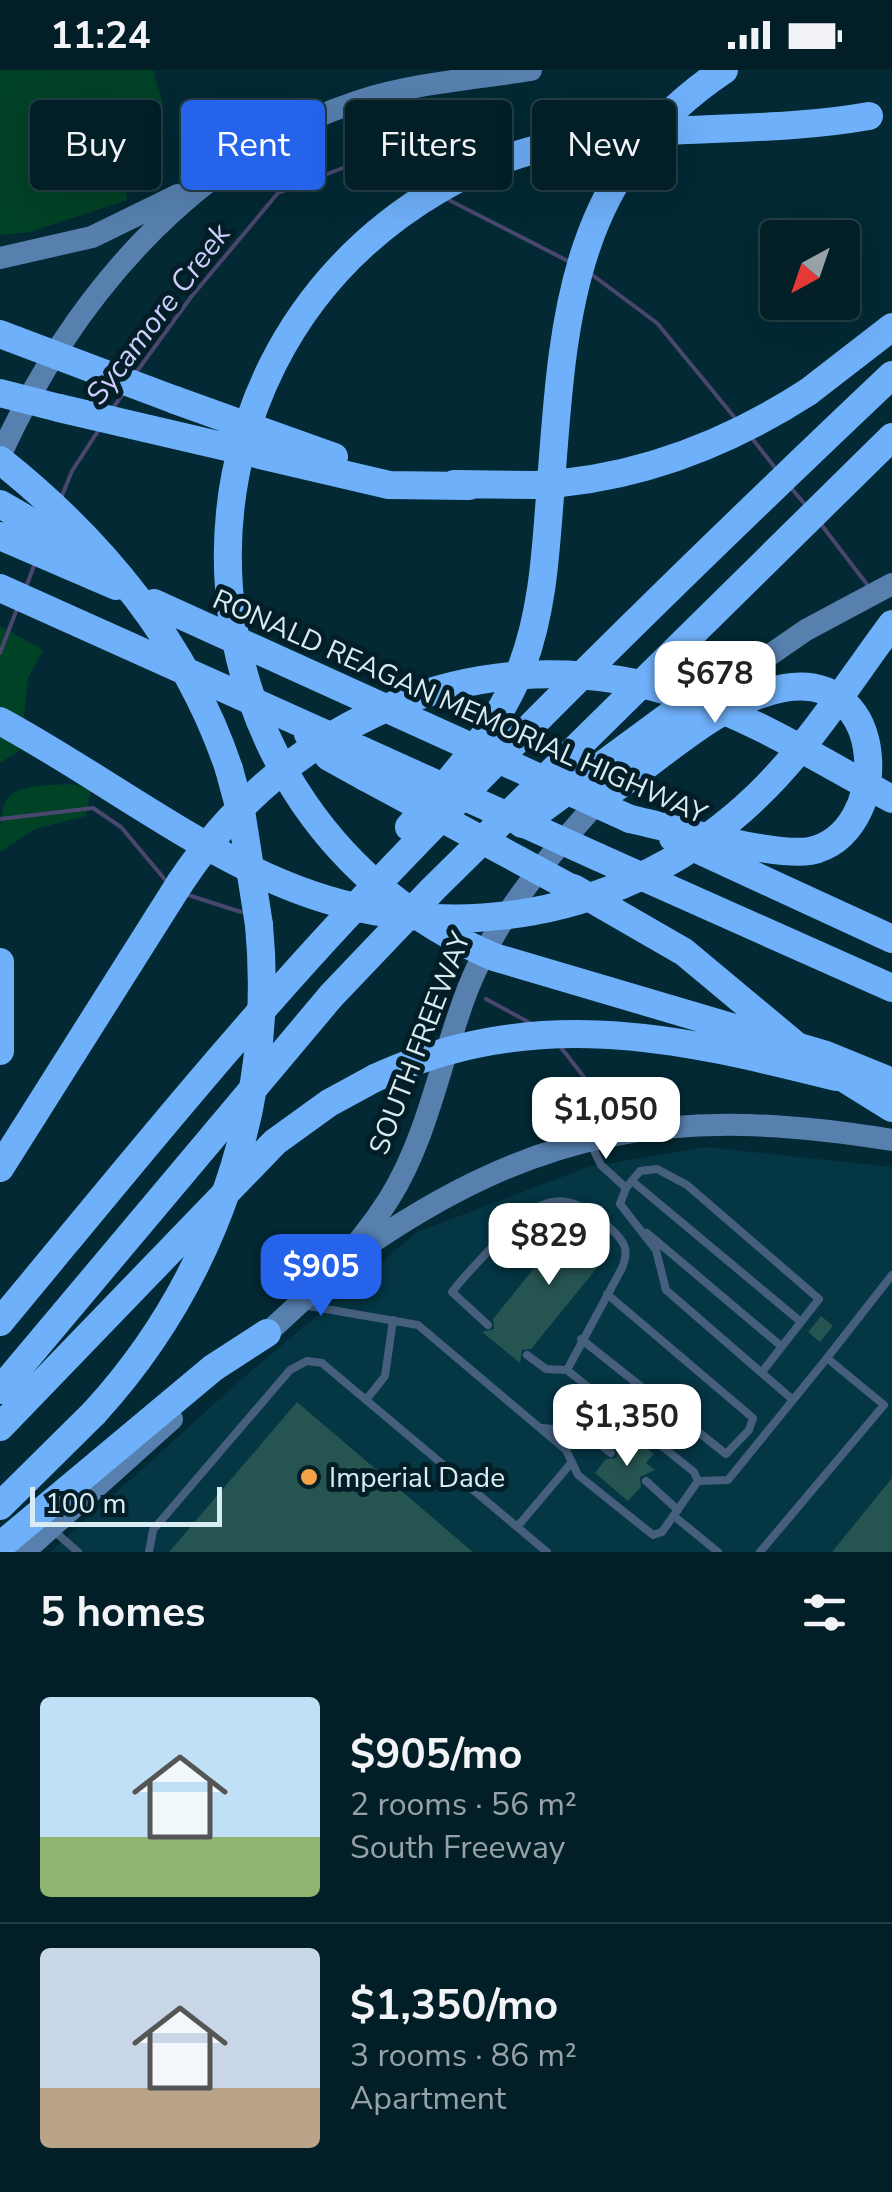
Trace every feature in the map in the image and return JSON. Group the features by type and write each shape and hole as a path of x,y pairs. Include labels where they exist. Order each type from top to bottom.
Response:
{"highway":[{"path":"344,920 358,888 483,737 522,666 544,576 560,377 574,276 589,230 629,159 669,113 724,70"},
{"path":"880,114 566,140 485,166 410,208 358,251 323,289 266,379 236,466 226,571 236,649 275,758 329,839 395,901 445,934 494,958 826,1055 892,1082"},
{"path":"0,393 346,477 410,488 556,484 656,464 730,435 808,392 892,327"},
{"path":"0,334 344,461 469,486"},
{"path":"0,1322 183,1102 344,920 720,540 892,375"},
{"name":"SOUTH FREEWAY","path":"0,1390 324,1004 433,889 892,437"},
{"path":"0,458 98,551 150,615 196,688 235,791 260,926 262,995 256,1072 224,1200 167,1318 94,1413 0,1506"},
{"path":"0,504 89,553 154,603"},
{"name":"RONALD REAGAN MEMORIAL HIGHWAY","path":"0,536 892,939"},
{"path":"0,588 892,988"},
{"path":"0,720 280,883 322,899 389,916 486,919 607,893 697,846 777,776 892,624"},
{"path":"433,889 460,880 559,793 720,679 738,673"},
{"path":"0,1168 216,833 288,762 346,726 400,702 452,686 528,675 623,681 718,709 892,799"},
{"path":"602,796 708,723 778,689 800,687 834,695 862,718 874,739 879,775 870,806 855,828 821,848 781,851 630,819"},
{"path":"297,722 329,757 684,952 810,1057 892,1108"},
{"path":"0,962 0,1051"},
{"path":"0,1427 274,1142 330,1103 427,1054 476,1041 578,1033 636,1034 715,1046 892,1091"},
{"path":"0,1546 214,1368 267,1333"}],"main road":[{"path":"325,114 361,100 532,70"},
{"path":"0,258 69,244 114,228 184,190"},
{"path":"0,458 33,387 88,302 160,224 204,190"},
{"name":"SOUTH FREEWAY","path":"24,1552 339,1266 400,1178 471,982 500,926 546,860 626,768 738,673 806,630 892,584"},
{"path":"339,1266 397,1225 476,1180 542,1151 589,1140 695,1123 765,1124 892,1140"}],"lane":[{"path":"589,1140 601,1164 801,1322"},
{"path":"762,1372 819,1298 670,1173 640,1171 620,1204 656,1250 666,1290 793,1400"},
{"path":"488,1325 452,1292 528,1209 551,1202 583,1205 624,1240 626,1257 567,1370"},
{"path":"639,1226 781,1346"},
{"path":"698,1481 728,1480 892,1276"},
{"path":"582,1338 726,1454 749,1430 753,1418 607,1294"},
{"path":"299,1304 418,1325 566,1450 578,1475 652,1535 662,1532 698,1481"},
{"path":"366,1400 385,1376 393,1320"},
{"path":"526,1355 546,1369 567,1370"},
{"path":"827,1358 884,1405"},
{"path":"149,1552 153,1530 290,1370 307,1361 322,1363 548,1552"},
{"path":"567,1370 573,1379 673,1453 698,1481"},
{"path":"760,1552 892,1395"},
{"path":"540,1428 583,1432 612,1453"},
{"path":"518,1527 572,1462"},
{"path":"646,1481 718,1552"},
{"path":"51,1528 78,1552"}],"shaded area":[{"path":"707,1147 892,1167 892,1552 50,1552 244,1377 417,1232 588,1167"}],"green space":[{"path":"0,70 153,70 163,104 161,105 161,100 30,100 30,190 125,190 127,200 30,232 0,235"},
{"path":"0,626 43,650 28,678 20,750 0,763"},
{"path":"70,784 91,788 86,816 35,829 0,852 2,815 10,796 31,787"}],"building":[{"path":"578,1214 610,1238 604,1246 610,1252 531,1349 522,1350 520,1363 482,1332 494,1329 493,1319"},
{"path":"821,1316 833,1326 820,1342 808,1332"},
{"name":"Imperial Dade","path":"297,1402 473,1552 169,1552"},
{"path":"636,1439 654,1454 646,1463 655,1470 640,1477 641,1487 628,1501 595,1473 606,1459 616,1458 621,1442 629,1448"},
{"path":"892,1478 892,1552 832,1552"}],"waterway":[{"name":"Sycamore Creek","path":"135,374 191,297 278,193 345,167"},
{"name":"Sycamore Creek","path":"445,198 570,262"},
{"name":"Sycamore Creek","path":"591,274 657,323 735,418"},
{"name":"Sycamore Creek","path":"113,408 125,391"},
{"name":"Sycamore Creek","path":"61,498 72,471 100,428"},
{"name":"Sycamore Creek","path":"751,437 776,469"},
{"name":"Sycamore Creek","path":"791,488 808,508"},
{"name":"Sycamore Creek","path":"820,523 869,587"},
{"name":"Sycamore Creek","path":"26,587 35,563"},
{"name":"Sycamore Creek","path":"0,653 17,609"},
{"path":"0,819 93,808 121,827 167,882"},
{"path":"188,895 241,912"},
{"path":"486,999 532,1024"},
{"path":"559,1045 598,1095 606,1116"}],"place":[{"name":"Imperial Dade","path":"309,1477"}]}
